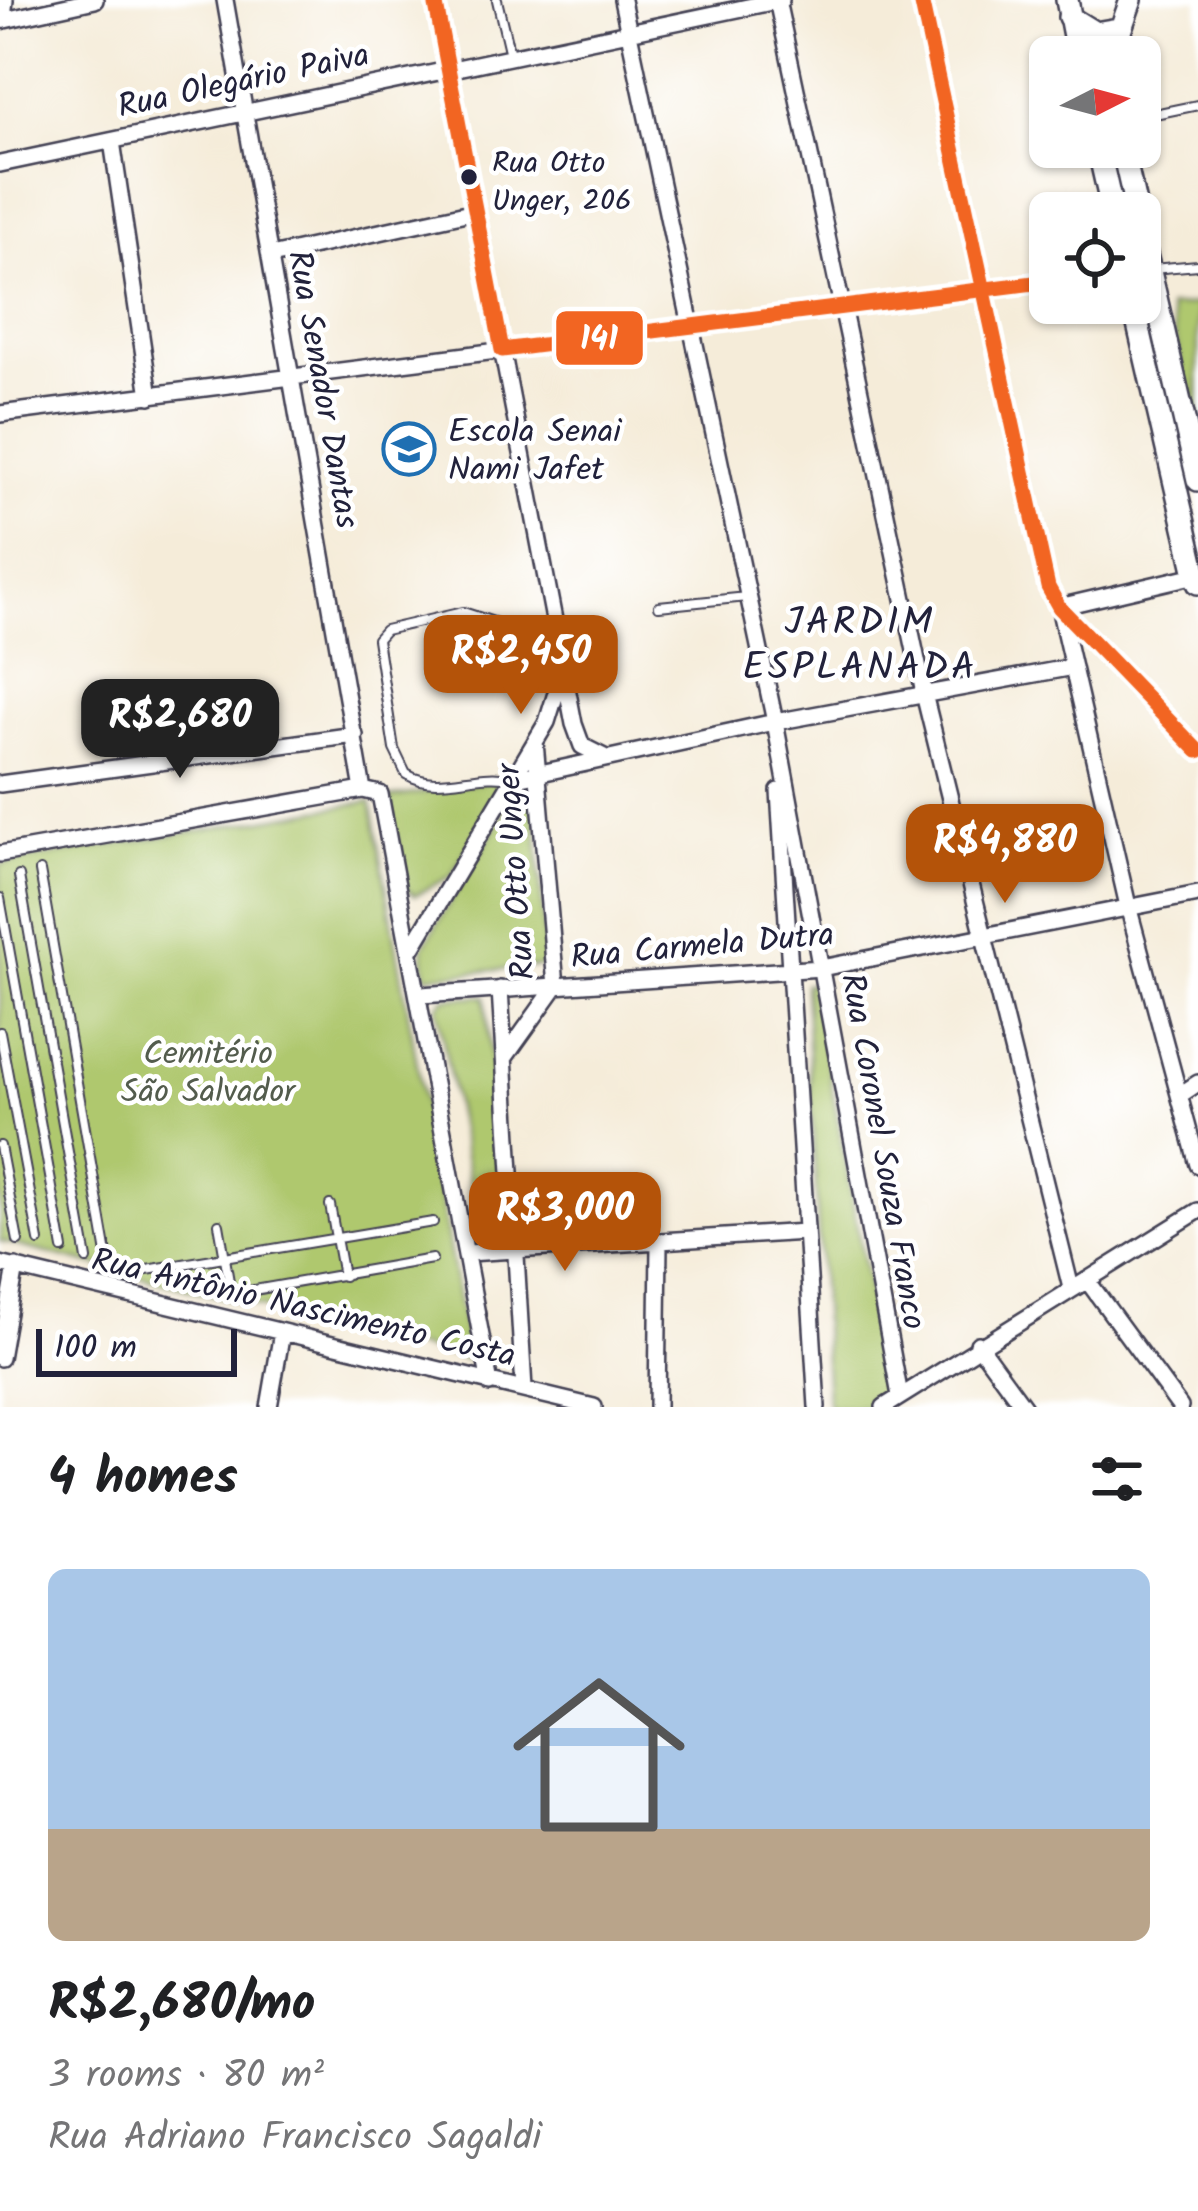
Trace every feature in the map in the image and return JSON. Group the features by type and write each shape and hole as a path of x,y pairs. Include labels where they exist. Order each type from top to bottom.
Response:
{"main road":[{"path":"0,20 2,0"},
{"path":"1116,36 1131,0"},
{"path":"1068,9 1095,33 1118,29"},
{"path":"1138,324 1197,579"},
{"path":"1159,324 1198,481"}],"street":[{"path":"0,20 95,0"},
{"name":"Rua Senador Dantas","path":"225,0 363,790"},
{"name":"Rua Otto Unger","path":"435,0 578,739 604,757"},
{"name":"Rua Coronel Souza Franco","path":"622,0 775,722 900,1396"},
{"path":"779,0 925,698 983,936 1079,1284 1180,1407"},
{"name":"Rua Olegário Paiva","path":"0,164 779,0"},
{"path":"921,0 1042,566 1059,607 1128,906 1198,1165"},
{"path":"112,141 150,396"},
{"path":"271,256 476,211"},
{"path":"0,414 1029,284"},
{"path":"1059,607 1197,579"},
{"path":"1059,607 1198,751"},
{"path":"513,779 775,722 1073,668"},
{"name":"Rua Otto Unger","path":"412,948 535,742 554,705 563,669"},
{"path":"775,722 817,1407"},
{"path":"0,784 355,735"},
{"name":"Rua Otto Unger","path":"506,1057 556,986 535,742"},
{"path":"0,854 363,790 380,794 422,994 490,1384"},
{"path":"406,920 453,883"},
{"name":"Rua Carmela Dutra","path":"422,994 790,972 1198,894"},
{"path":"500,989 524,1389"},
{"path":"1180,1096 1198,1083"},
{"path":"884,1407 978,1344 1198,1211"},
{"path":"468,1253 805,1232"},
{"path":"657,1407 659,1244"},
{"path":"0,1358 8,1266"},
{"name":"Rua Antônio Nascimento Costa","path":"8,1266 524,1389 545,1402 594,1407"},
{"path":"269,1407 282,1332"},
{"path":"978,1344 1024,1407"}],"lane":[{"path":"497,0 510,57"},
{"path":"1161,113 1198,105"},
{"path":"1161,268 1198,265"},
{"path":"659,606 748,597"},
{"path":"513,779 493,776 429,784 401,770 375,651 377,639 385,630 463,612 500,624 520,655 560,649"},
{"path":"40,871 108,1260"},
{"path":"19,876 87,1259"},
{"path":"0,898 63,1249"},
{"path":"0,1032 39,1240"},
{"path":"0,1146 18,1241"},
{"path":"330,1205 343,1276"},
{"path":"135,1272 224,1261 433,1222"},
{"path":"219,1224 230,1287 237,1293 432,1259"}],"green space":[{"path":"1198,304 1198,440 1169,307"},
{"path":"500,779 505,783 451,876 415,895 406,889 389,798"},
{"path":"534,785 546,966 426,976 423,947 521,786"},
{"name":"Cemitério São Salvador","path":"371,801 469,1360 0,1241 0,864"},
{"path":"813,983 886,1386 875,1407 830,1407 827,1399 805,984"},
{"path":"485,996 507,1228 479,1231 437,1007 445,998"}],"transit line":[{"name":"141","path":"435,0 502,350 1029,284"},
{"name":"141","path":"921,0 1048,587 1059,607 1198,751"}],"place":[{"name":"Rua Otto Unger, 206","path":"469,177"},
{"name":"Escola Senai Nami Jafet","path":"409,449"}],"district":[{"name":"JARDIM ESPLANADA","path":"860,642"}]}
